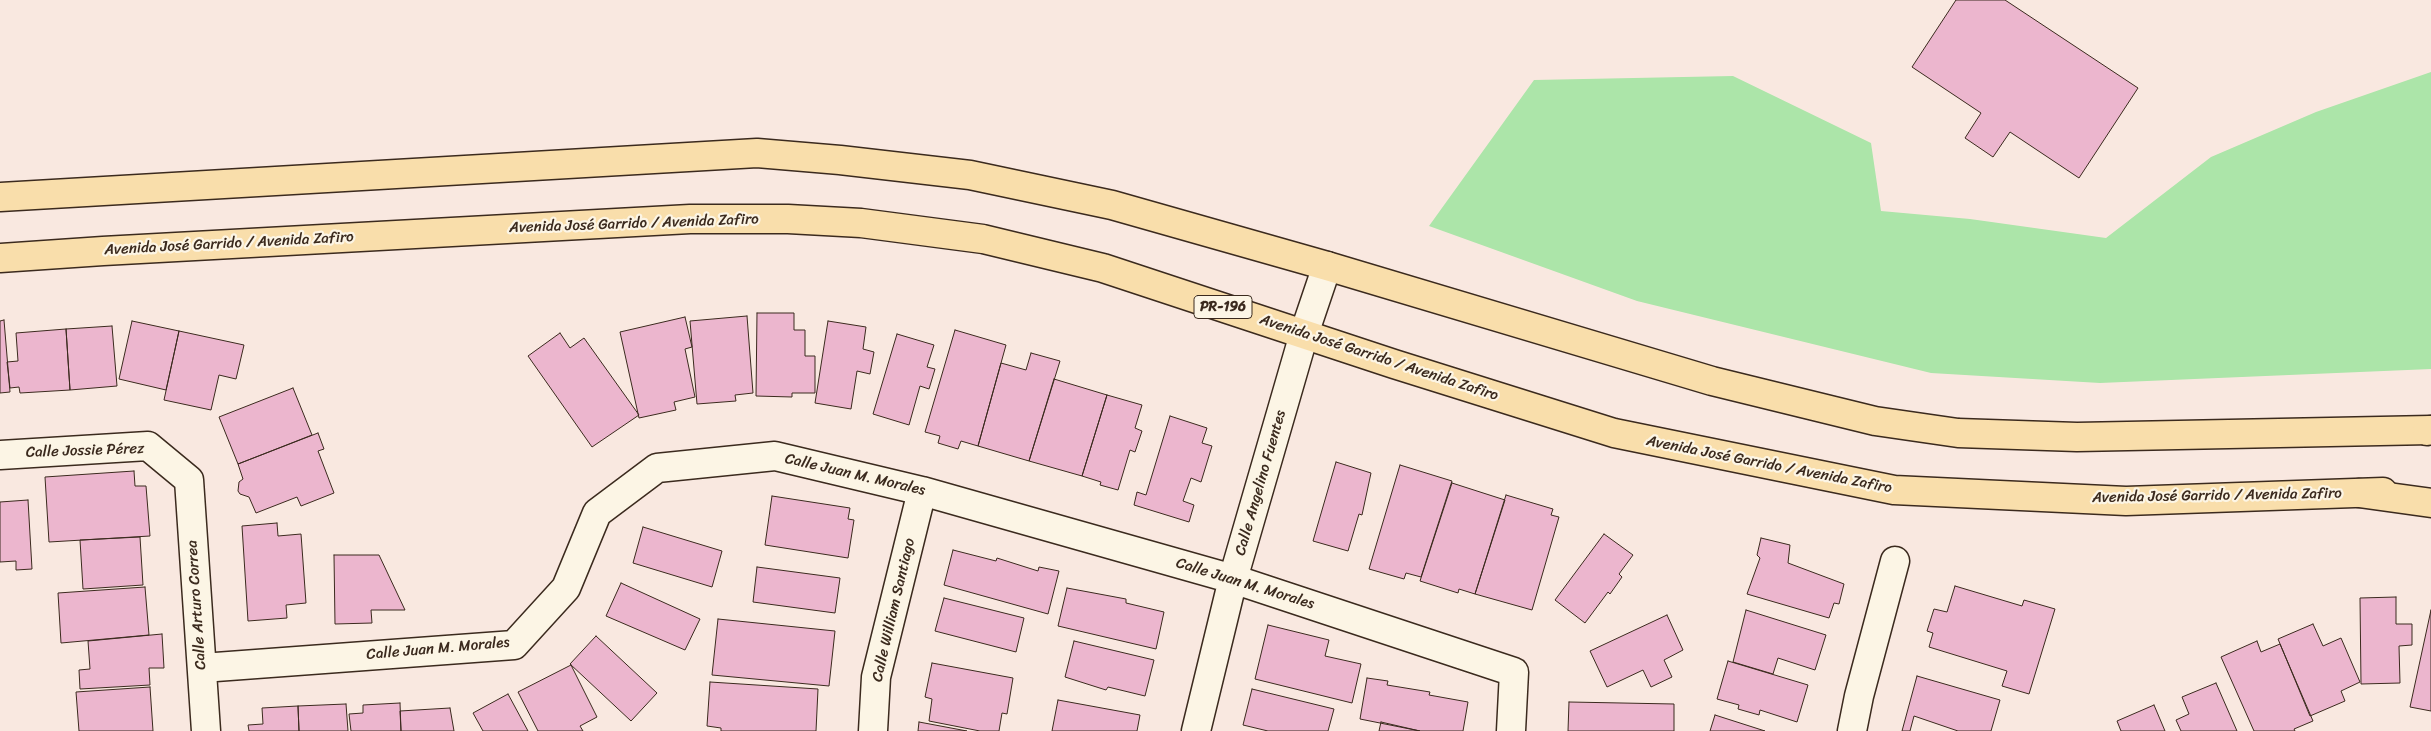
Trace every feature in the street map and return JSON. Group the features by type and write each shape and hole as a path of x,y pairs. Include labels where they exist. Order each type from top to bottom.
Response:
{"main road":[{"path":"0,197 757,153 840,160 970,175 1112,205 1327,266 1712,381 1875,421 1958,433 2077,438 2430,430"},
{"name":"Avenida José Garrido / Avenida Zafiro","path":"0,258 113,250 690,219 788,219 861,223 983,239 1103,268 1394,364 1614,433 1894,490 2126,501 2431,491"},
{"path":"2359,493 2431,503"}],"street":[{"name":"Calle Angelino Fuentes","path":"1196,731 1233,579 1304,334 1327,266"},
{"name":"Calle Jossie Pérez","path":"0,455 148,446 188,480"},
{"name":"Calle Juan M. Morales","path":"202,668 514,645 566,588 597,513 658,468 775,456 922,491 1233,579 1514,672 1511,731"},
{"name":"Calle Arturo Correa","path":"188,480 206,731"},
{"name":"Calle William Santiago","path":"873,731 876,677 922,491"},
{"path":"1852,731 1859,696 1895,561"}],"green space":[{"path":"2431,72 2431,369 2100,383 1931,373 1637,301 1429,226 1534,80 1733,76 1871,143 1881,211 1970,219 2106,238 2211,157 2316,112"}],"building":[{"path":"1956,0 2005,0 2138,88 2079,178 2010,132 1993,157 1965,138 1981,113 1912,67"},
{"path":"757,313 794,313 794,330 805,330 805,356 815,356 815,393 792,393 792,397 756,396"},
{"path":"747,316 753,393 735,395 736,401 697,404 690,321"},
{"path":"685,317 692,347 685,349 695,397 674,402 676,410 639,418 620,332"},
{"path":"4,320 10,392 0,393 0,321"},
{"path":"132,321 179,331 166,390 119,379"},
{"path":"828,321 866,327 863,349 874,352 870,374 857,371 851,409 815,403"},
{"path":"112,326 117,386 70,390 66,329"},
{"path":"66,329 70,390 20,393 19,387 10,388 7,362 18,361 16,333"},
{"path":"955,330 1006,345 978,446 961,441 958,449 938,443 940,436 925,432"},
{"path":"179,331 244,345 236,379 219,375 211,410 164,400"},
{"path":"560,333 570,348 584,338 639,415 592,447 528,356"},
{"path":"897,334 934,345 927,367 935,369 929,389 920,386 909,425 873,414"},
{"path":"1031,353 1060,361 1029,461 978,446 1001,363 1026,370"},
{"path":"1054,379 1107,395 1082,476 1029,461"},
{"path":"293,388 312,435 238,464 219,417"},
{"path":"1107,395 1142,405 1135,428 1142,431 1135,452 1130,450 1118,490 1100,485 1101,482 1082,476"},
{"path":"1170,416 1207,428 1202,443 1212,446 1201,482 1191,478 1183,501 1194,505 1189,522 1134,505 1137,492 1146,495"},
{"path":"318,433 324,449 318,451 334,493 301,506 297,497 256,513 249,497 240,494 238,491 239,482 243,479 238,464"},
{"path":"1336,462 1371,473 1362,515 1359,514 1348,551 1313,541"},
{"path":"1400,465 1452,481 1421,577 1406,573 1404,579 1369,569"},
{"path":"134,471 135,486 146,486 150,536 49,542 45,477"},
{"path":"1452,483 1505,500 1475,594 1459,589 1458,593 1420,581"},
{"path":"1506,495 1553,509 1551,515 1559,517 1532,610 1475,594"},
{"path":"772,496 850,508 848,519 854,520 848,558 765,545"},
{"path":"28,500 32,569 16,570 16,561 0,562 0,502"},
{"path":"277,523 278,536 301,534 306,603 286,605 287,618 248,621 242,526"},
{"path":"643,527 722,551 712,587 633,563"},
{"path":"1604,534 1633,555 1619,574 1622,577 1610,594 1608,592 1585,623 1555,600"},
{"path":"140,537 143,585 83,589 80,540"},
{"path":"1761,538 1790,545 1788,563 1844,584 1839,604 1834,603 1829,618 1747,594 1760,558 1757,555"},
{"path":"953,550 996,561 997,558 1038,571 1039,567 1059,571 1048,614 944,585"},
{"path":"334,555 379,555 405,610 371,610 372,623 335,624"},
{"path":"757,567 840,578 835,613 753,602"},
{"path":"621,583 700,619 685,650 606,616"},
{"path":"1955,586 2022,606 2024,600 2055,609 2029,694 2002,686 2007,671 1929,647 1933,633 1927,631 1934,609 1947,612"},
{"path":"145,587 149,635 61,643 58,593"},
{"path":"1067,588 1126,599 1126,603 1164,612 1156,649 1058,626"},
{"path":"2396,597 2396,624 2412,624 2412,645 2399,646 2400,683 2361,684 2360,598"},
{"path":"944,598 1024,618 1016,652 935,631"},
{"path":"1746,610 1826,635 1815,670 1778,658 1773,674 1733,662"},
{"path":"2431,610 2431,711 2410,707"},
{"path":"1667,615 1683,650 1664,660 1672,677 1651,687 1643,670 1607,687 1590,651"},
{"path":"718,619 835,631 829,686 712,675"},
{"path":"2313,624 2323,646 2341,638 2360,682 2341,691 2345,701 2310,716 2278,639"},
{"path":"1268,625 1329,640 1325,656 1361,664 1352,703 1255,679"},
{"path":"162,634 164,668 149,668 150,685 80,689 79,670 90,669 88,641"},
{"path":"596,636 657,693 631,721 570,664"},
{"path":"1074,641 1154,660 1145,696 1108,687 1106,690 1065,677"},
{"path":"2257,641 2261,652 2280,644 2313,721 2294,729 2295,731 2254,731 2221,657"},
{"path":"1728,661 1808,685 1797,722 1760,710 1759,715 1738,709 1739,705 1717,699"},
{"path":"932,663 1013,678 1007,714 1002,713 999,731 980,731 929,721 932,699 925,697"},
{"path":"571,665 597,717 580,726 583,731 538,731 518,692"},
{"path":"1917,676 2000,700 1991,731 1958,731 1914,716 1910,731 1902,731"},
{"path":"1367,678 1388,681 1387,685 1430,692 1429,695 1468,702 1463,731 1420,731 1360,719"},
{"path":"710,682 818,689 816,731 721,731 721,728 707,726"},
{"path":"2216,683 2237,731 2181,731 2176,720 2189,714 2182,697"},
{"path":"150,687 153,731 79,731 76,692"},
{"path":"1252,689 1334,709 1328,731 1268,731 1243,725"},
{"path":"508,694 528,731 483,731 473,713"},
{"path":"1058,700 1140,715 1137,731 1052,731"},
{"path":"1569,702 1674,704 1674,731 1568,731"},
{"path":"400,703 401,731 351,731 349,714 363,713 363,705"},
{"path":"346,704 348,731 299,731 298,706"},
{"path":"2154,705 2165,731 2121,731 2117,721"},
{"path":"298,706 299,731 249,731 248,725 263,724 262,708"},
{"path":"450,708 454,731 401,731 400,711"},
{"path":"1715,715 1765,731 1710,731"},
{"path":"919,722 967,731 918,731"},
{"path":"1381,722 1420,731 1379,731"}]}
